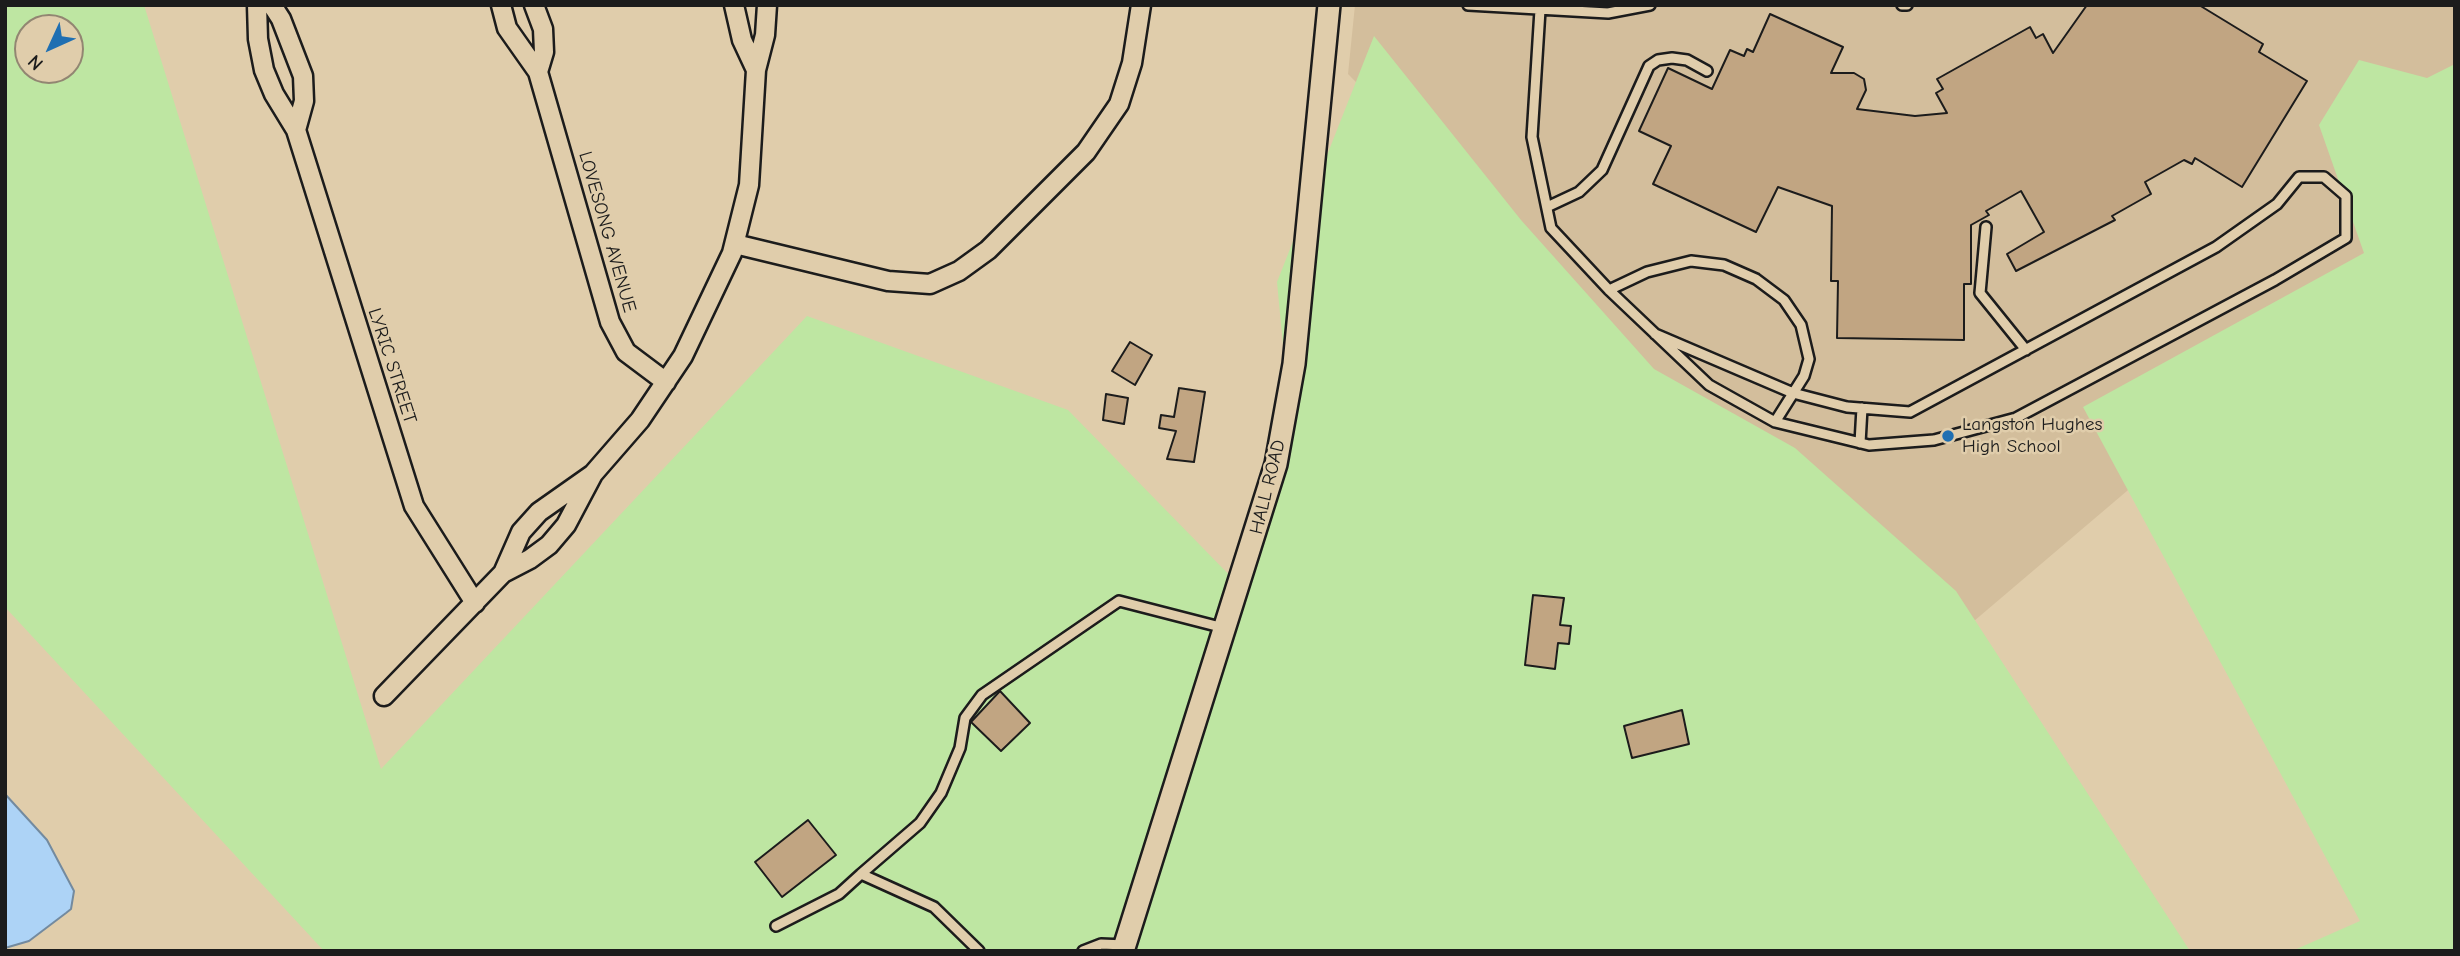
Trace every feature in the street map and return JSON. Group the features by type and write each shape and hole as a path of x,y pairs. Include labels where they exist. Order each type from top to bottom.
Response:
{"street":[{"name":"LYRIC STREET","path":"257,5 258,39 264,70 274,94 296,130 414,506 475,603"},
{"name":"LYRIC STREET","path":"272,5 281,19 303,76 303,101 296,130"},
{"name":"LOVESONG AVENUE","path":"500,5 513,39 538,72 610,322 626,352 666,382"},
{"name":"LOVESONG AVENUE","path":"534,5 543,29 544,52 538,72"},
{"path":"734,5 742,40 756,70"},
{"path":"503,573 549,545 566,525 593,474 640,420 683,356 735,244 749,185 756,70 765,35 767,5"},
{"path":"735,244 888,281 930,284 959,271 988,250 1086,152 1119,104 1132,63 1141,5"},
{"name":"HALL ROAD","path":"1124,948 1276,464 1294,364 1329,5"},
{"path":"384,696 503,573 521,532 539,512 593,474"}],"lane":[{"path":"1468,5 1608,13 1650,5"},
{"path":"1540,10 1532,137 1552,228 1609,290 1709,386 1774,422 1860,443 1934,440 2016,418 2275,280 2346,238 2346,196 2324,177 2299,177 2277,204 2216,247 1910,412 1862,408 1793,393 1655,334"},
{"path":"1547,206 1579,192 1602,170 1649,66 1658,60 1672,58 1687,60 1707,71"},
{"path":"1986,227 1980,293 2026,350"},
{"path":"1609,290 1647,272 1691,261 1724,265 1756,279 1784,300 1801,325 1809,359 1804,376 1774,422"},
{"path":"1860,443 1862,408"},
{"path":"776,926 839,894 920,823 941,793 960,748 965,718 982,695 1119,601 1226,629"},
{"path":"861,874 934,907 979,951"},
{"path":"1083,951 1101,944 1124,948"}],"shaded area":[{"name":"Langston Hughes High School","path":"1355,5 2455,5 2455,212 1927,661 1348,74"}],"green space":[{"path":"5,5 144,5 381,769 807,316 1068,410 1243,589 1292,440 1277,282 1374,36 1521,220 1654,369 1795,448 1956,591 2190,951 324,951 5,607"},
{"path":"2359,60 2427,78 2455,64 2455,951 2292,951 2360,921 2083,407 2364,253 2319,125"}],"water":[{"path":"5,794 47,840 74,891 71,909 29,941 5,948"}],"building":[{"path":"2087,5 2199,5 2263,44 2259,52 2307,81 2242,187 2195,158 2192,164 2184,160 2145,182 2151,194 2112,216 2115,220 2016,271 2007,254 2044,232 2021,191 1986,211 1989,215 1971,225 1971,284 1964,284 1964,340 1837,338 1838,281 1831,281 1832,206 1778,187 1756,232 1653,184 1671,146 1639,131 1668,68 1712,89 1730,50 1744,56 1747,49 1753,52 1770,14 1843,47 1831,73 1854,73 1864,79 1866,90 1857,109 1915,116 1947,113 1936,93 1943,89 1937,79 2030,27 2036,38 2043,34 2053,53"},
{"path":"1130,342 1152,355 1135,385 1112,371"},
{"path":"1179,388 1205,392 1194,462 1167,459 1176,431 1159,428 1161,415 1174,417"},
{"path":"1106,394 1128,398 1124,424 1103,420"},
{"path":"1533,595 1564,598 1560,625 1571,626 1569,644 1558,643 1555,669 1525,665"},
{"path":"1000,691 1030,723 1001,751 971,722"},
{"path":"1682,710 1689,744 1632,758 1624,726"},
{"path":"808,820 836,855 782,897 755,862"}],"place":[{"name":"Langston Hughes High School","path":"1948,436"}]}
